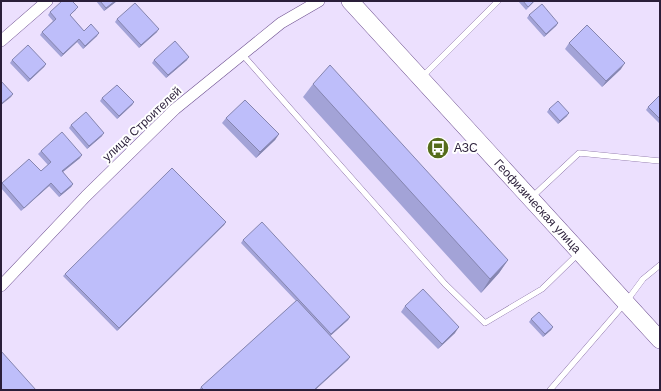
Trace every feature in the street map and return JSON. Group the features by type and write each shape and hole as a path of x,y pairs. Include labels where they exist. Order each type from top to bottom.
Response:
{"main road":[{"name":"Геофизическая улица","path":"350,1 660,340"}],"street":[{"path":"1,40 47,1"},
{"name":"улица Строителей","path":"1,286 86,196 175,109 281,23 318,1"}],"lane":[{"path":"420,79 498,1"},
{"path":"242,54 445,284 484,323 542,289 580,252"},
{"path":"530,198 579,154 660,161"},
{"path":"550,390 626,302 643,280 660,265"}],"building":[{"path":"62,1 72,1 78,7 70,15 84,31 91,24 99,33 85,46 79,39 63,54 42,32 56,19 50,12"},
{"path":"100,1 115,1 106,8"},
{"path":"523,1 534,1 528,7"},
{"path":"135,3 159,29 141,45 117,19"},
{"path":"542,4 558,23 546,34 529,15"},
{"path":"587,25 625,63 606,81 569,43"},
{"path":"175,41 189,57 168,75 154,60"},
{"path":"28,45 46,64 30,79 12,60"},
{"path":"330,65 508,260 490,279 313,84"},
{"path":"1,81 13,94 1,104"},
{"path":"117,85 134,102 119,116 102,98"},
{"path":"660,95 660,119 648,107"},
{"path":"245,100 279,134 260,152 226,118"},
{"path":"558,101 569,113 560,121 549,109"},
{"path":"86,112 104,133 89,146 71,125"},
{"path":"62,132 82,155 62,171 73,184 61,194 51,183 24,208 2,183 29,159 41,171 51,162 41,151"},
{"path":"172,168 226,222 119,328 65,274"},
{"path":"262,222 350,317 331,334 243,240"},
{"path":"423,289 459,327 442,344 405,306"},
{"path":"297,300 350,357 314,390 204,390 201,387"},
{"path":"539,312 553,327 545,334 531,319"},
{"path":"1,351 36,390 1,390"}],"place":[{"name":"АЗС","path":"438,148"}]}
